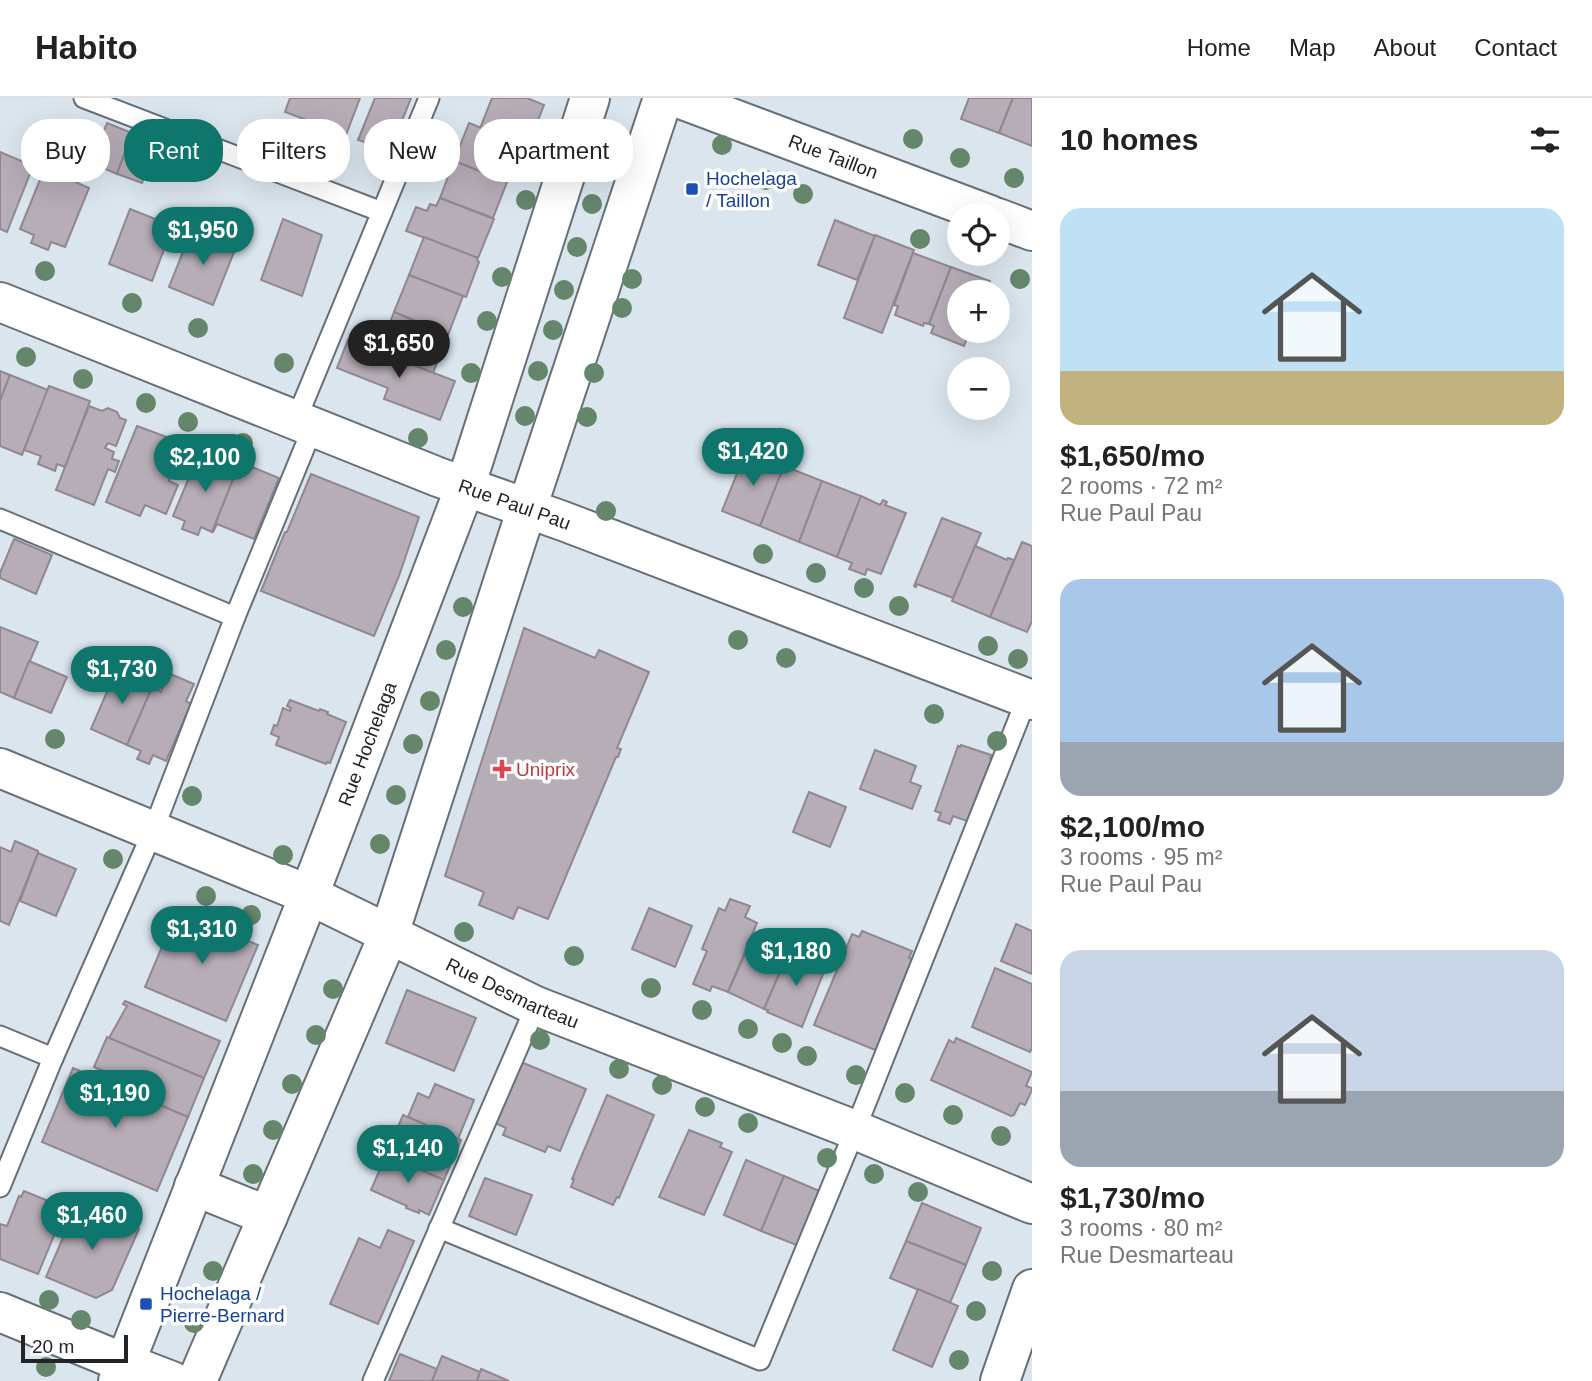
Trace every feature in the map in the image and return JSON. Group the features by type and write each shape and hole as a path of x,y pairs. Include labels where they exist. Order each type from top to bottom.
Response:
{"street":[{"name":"Rue Hochelaga","path":"121,1372 309,895 465,487 590,98"},
{"path":"197,1381 389,934 663,98"},
{"name":"Rue Taillon","path":"678,98 958,203"},
{"path":"1010,223 1032,231"},
{"name":"Rue Paul Pau","path":"0,302 465,487 1031,695"},
{"name":"Rue Desmarteau","path":"0,768 309,895 536,1006 855,1130 1032,1204"},
{"path":"194,1186 268,1216"},
{"path":"1000,1381 1032,1289"},
{"path":"0,1312 121,1372 172,1381"}],"lane":[{"path":"84,98 382,212"},
{"path":"0,1187 53,1058 153,831 236,617 382,212 429,98"},
{"path":"0,519 236,617"},
{"path":"439,1228 760,1360 1031,695"},
{"path":"373,1381 536,1006"},
{"path":"0,1036 53,1058"}],"building":[{"path":"290,98 360,98 350,124 350,119 304,119 285,112"},
{"path":"375,98 411,98 403,119 366,119"},
{"path":"492,98 527,98 544,105 539,119 484,119"},
{"path":"969,98 1013,98 999,133 961,119"},
{"path":"1013,98 1032,98 1032,146 999,133"},
{"path":"469,123 474,125 474,169 460,163 460,146"},
{"path":"110,124 124,130 124,155 117,174 110,171"},
{"path":"364,125 364,142 358,140"},
{"path":"0,152 21,161 21,182 27,182 7,232 0,229"},
{"path":"124,155 124,177 117,174"},
{"path":"460,163 474,169 474,182 507,182 493,218 440,198 446,182 460,182"},
{"path":"39,182 75,182 89,188 65,247 51,242 48,250 31,243 34,235 20,229"},
{"path":"440,198 494,219 478,258 406,231 416,207 427,211 430,204 436,206"},
{"path":"130,209 173,226 152,281 109,264"},
{"path":"283,219 322,235 302,296 261,280"},
{"path":"835,220 875,236 857,280 818,265"},
{"path":"192,229 227,244 228,241 233,243 232,246 236,247 213,305 169,287"},
{"path":"875,235 914,250 882,333 844,318"},
{"path":"424,237 478,258 479,262 466,297 409,275"},
{"path":"913,253 951,267 929,324 924,323 923,326 895,315 898,306 894,305"},
{"path":"951,267 987,280 947,280 947,339 931,333 934,326 929,324"},
{"path":"409,275 463,296 448,335 394,312"},
{"path":"394,312 448,335 433,373 379,351"},
{"path":"348,340 455,381 440,420 384,399 388,388 337,368"},
{"path":"0,371 10,375 0,401"},
{"path":"10,375 48,390 22,455 0,446 0,401"},
{"path":"49,386 90,401 65,467 57,464 55,471 38,464 41,456 24,450"},
{"path":"89,406 102,411 108,408 126,420 116,446 108,443 105,448 114,452 112,459 119,461 115,472 108,469 94,505 56,490"},
{"path":"137,426 167,437 166,440 184,447 169,481 178,485 166,514 145,505 140,516 106,502"},
{"path":"748,446 752,448 750,452 784,466 760,526 722,511"},
{"path":"203,454 234,466 233,471 236,472 212,532 201,527 198,535 182,529 185,521 173,516 198,456 202,457"},
{"path":"240,462 279,478 254,539 217,524 212,532"},
{"path":"784,466 822,481 799,542 760,526"},
{"path":"311,474 419,517 399,576 374,636 261,591"},
{"path":"822,481 861,496 837,557 799,542"},
{"path":"861,496 880,505 883,500 887,502 885,505 906,513 881,574 867,569 865,575 849,569 852,563 837,557"},
{"path":"942,518 981,533 953,598 917,584 914,586"},
{"path":"14,539 52,555 36,594 0,578"},
{"path":"1022,542 1032,546 1032,621 1027,632 990,617"},
{"path":"975,546 1007,560 1014,560 990,617 952,601"},
{"path":"0,627 38,642 14,698 0,692"},
{"path":"524,628 595,658 599,650 649,672 617,748 621,749 618,757 548,919 518,907 513,919 479,905 484,892 445,876"},
{"path":"29,661 67,677 51,713 14,698"},
{"path":"120,668 152,681 147,691 150,692 127,745 91,729 115,673 117,674"},
{"path":"168,673 194,684 186,701 191,704 166,761 153,755 149,764 137,759 141,751 127,745 150,692 153,688 161,692"},
{"path":"290,700 328,712 327,714 346,722 330,763 326,764 276,745 279,737 271,734 283,708 290,711 291,708 287,706"},
{"path":"958,746 991,755 992,759 970,822 953,816 950,824 938,820 941,813 935,811"},
{"path":"875,750 916,766 910,782 921,786 912,809 860,789"},
{"path":"809,792 846,807 830,847 793,832"},
{"path":"15,841 38,853 9,925 0,921 0,847 11,852"},
{"path":"38,853 76,869 56,916 20,901"},
{"path":"730,899 750,906 745,917 757,923 728,992 712,986 710,991 693,984 707,951 702,949 719,908 725,911"},
{"path":"649,908 692,926 675,967 632,949"},
{"path":"177,911 258,945 226,1021 145,987"},
{"path":"1016,924 1032,931 1032,974 1001,961"},
{"path":"862,931 912,951 909,958 917,961 880,1052 814,1025 852,934 859,937"},
{"path":"751,941 787,955 764,1009 728,992"},
{"path":"790,949 821,963 826,961 827,964 802,1027 764,1009"},
{"path":"995,968 1032,984 1030,1052 972,1027"},
{"path":"407,990 476,1018 454,1071 386,1043"},
{"path":"125,1001 220,1041 204,1078 109,1038 127,1006 123,1004"},
{"path":"107,1037 204,1078 188,1117 106,1082 110,1074 94,1067"},
{"path":"956,1038 1032,1072 1026,1086 1032,1090 1025,1105 1020,1103 1014,1115 931,1080 949,1040 954,1043"},
{"path":"521,1062 586,1089 560,1151 548,1146 545,1152 503,1135 506,1128 495,1123"},
{"path":"73,1068 188,1117 157,1191 42,1142"},
{"path":"435,1084 474,1100 458,1139 408,1117 418,1093 429,1098"},
{"path":"607,1095 654,1115 619,1198 617,1197 613,1205 571,1187"},
{"path":"403,1115 461,1140 444,1180 386,1155"},
{"path":"689,1130 722,1143 720,1147 732,1152 704,1215 659,1197"},
{"path":"386,1155 444,1180 429,1215 406,1208 407,1206 371,1190"},
{"path":"746,1160 784,1176 761,1231 724,1215"},
{"path":"784,1176 822,1192 799,1246 761,1231"},
{"path":"485,1178 532,1195 516,1235 469,1216"},
{"path":"24,1191 63,1207 63,1214 38,1274 0,1259 0,1224 7,1226 19,1196 21,1197"},
{"path":"78,1203 139,1229 112,1290 96,1298 46,1277"},
{"path":"922,1203 981,1228 966,1265 906,1241"},
{"path":"388,1230 414,1241 378,1324 330,1304 359,1238 380,1248"},
{"path":"906,1241 966,1265 950,1303 890,1278"},
{"path":"918,1289 958,1306 932,1367 893,1350"},
{"path":"400,1354 437,1369 432,1381 389,1381"},
{"path":"442,1356 480,1372 477,1381 432,1381"},
{"path":"481,1369 509,1381 477,1381"}],"place":[{"name":"Hochelaga / Taillon","path":"692,189"},
{"name":"Uniprix","path":"502,769"},
{"name":"Hochelaga / Pierre-Bernard","path":"146,1304"}]}
